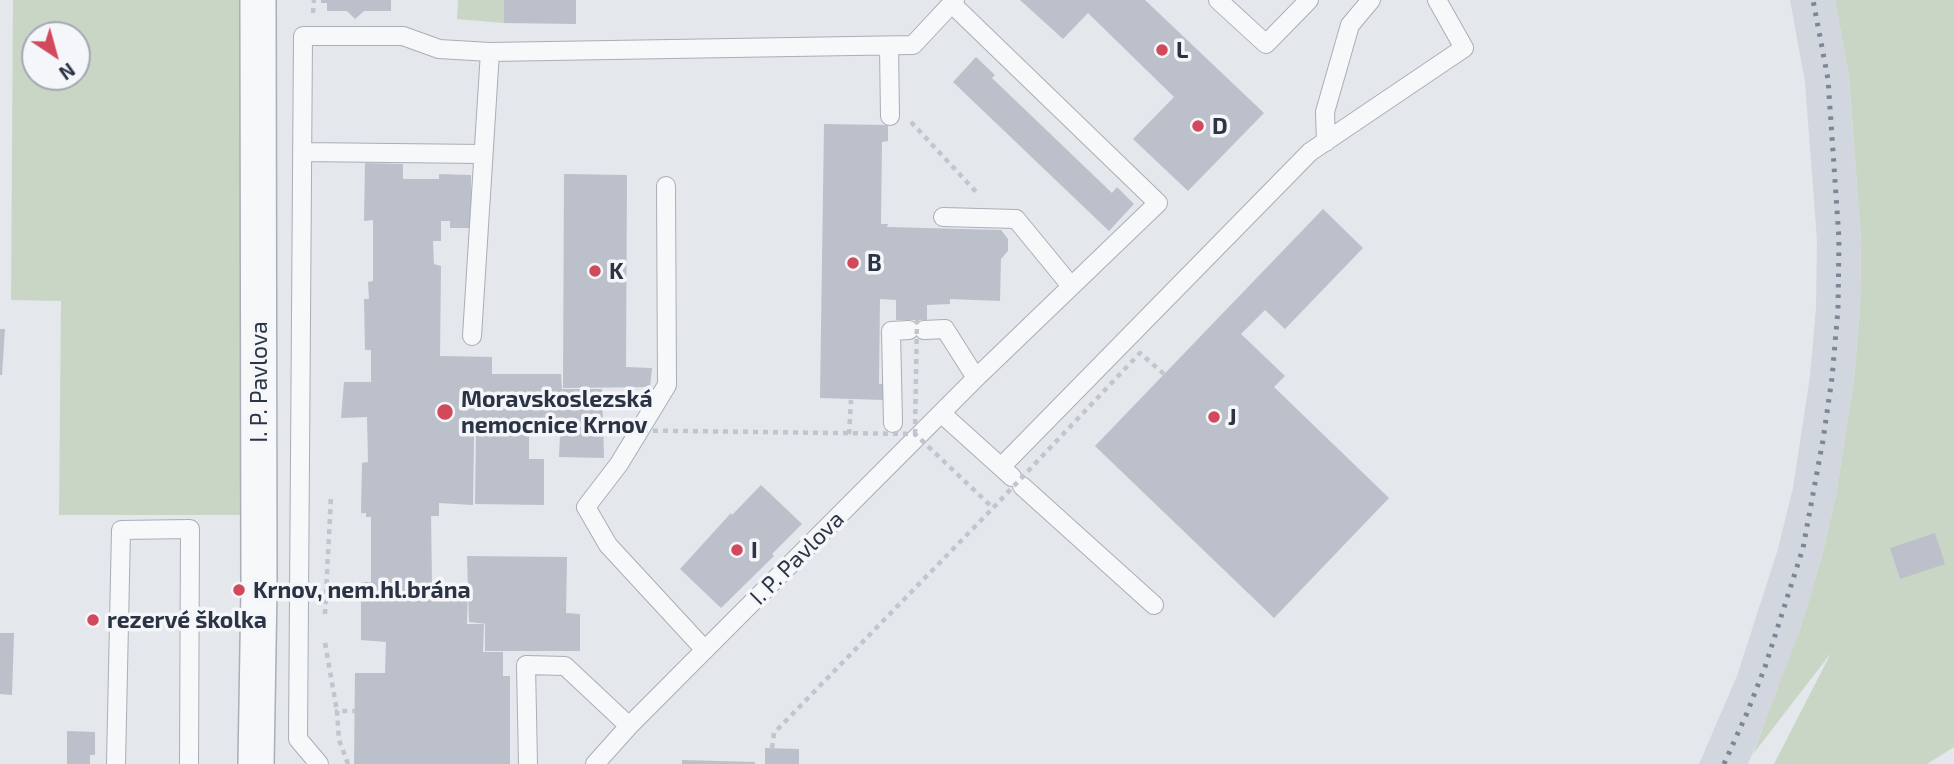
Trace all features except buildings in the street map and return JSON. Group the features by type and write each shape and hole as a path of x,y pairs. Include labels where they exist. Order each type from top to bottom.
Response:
{"street":[{"name":"I. P. Pavlova","path":"256,764 259,589 258,0"}],"lane":[{"path":"1218,0 1266,44 1309,0"},
{"path":"1326,142 1325,112 1350,25 1371,0"},
{"path":"1012,477 1310,152 1464,48 1437,0"},
{"path":"319,764 298,739 303,36 403,36 439,49 490,52 913,46 953,2"},
{"name":"I. P. Pavlova","path":"599,763 629,726 904,444 942,413 976,377 1158,203 953,2"},
{"path":"889,46 890,108"},
{"path":"472,336 490,52"},
{"path":"302,152 482,154"},
{"path":"666,186 667,385 619,464 586,507 608,545 705,650"},
{"path":"943,217 1016,219 1071,286"},
{"path":"893,423 891,331 917,327 945,329 976,377"},
{"path":"942,413 1154,605"},
{"path":"116,764 121,530 190,529 189,764"},
{"path":"528,764 526,665 565,666 629,726"}],"path":[{"path":"890,108 1001,219"},
{"path":"904,444 917,327"},
{"path":"772,748 774,733 1140,353 1164,374"},
{"path":"849,434 851,400"},
{"path":"603,430 849,434 904,444 993,508"},
{"path":"325,627 331,496"},
{"path":"324,640 337,711 339,740 348,764"},
{"path":"337,711 355,711"}],"shaded area":[{"path":"1790,0 1835,0 1849,76 1861,239 1860,310 1854,380 1836,496 1821,560 1778,691 1748,764 1699,764 1737,676 1778,549 1793,488 1810,376 1816,308 1817,240 1805,82"}],"green space":[{"path":"13,0 246,0 244,515 59,515 61,301 11,300"},
{"path":"458,0 504,0 504,23 457,19"},
{"path":"1835,0 1954,0 1954,747 1927,764 1774,764 1831,653 1753,754 1800,630 1821,560 1836,496 1854,380 1860,310 1861,239 1849,76"}],"railway":[{"path":"1724,764 1765,667 1803,548 1832,378 1838,309 1839,239 1828,79 1813,0"}],"place":[{"name":"L","path":"1162,50"},
{"name":"D","path":"1198,126"},
{"name":"B","path":"853,263"},
{"name":"K","path":"595,271"},
{"name":"Moravskoslezská nemocnice Krnov","path":"445,412"},
{"name":"J","path":"1214,417"},
{"name":"I","path":"737,550"},
{"name":"Krnov, nem.hl.brána","path":"239,590"},
{"name":"rezervé školka","path":"93,620"}]}
